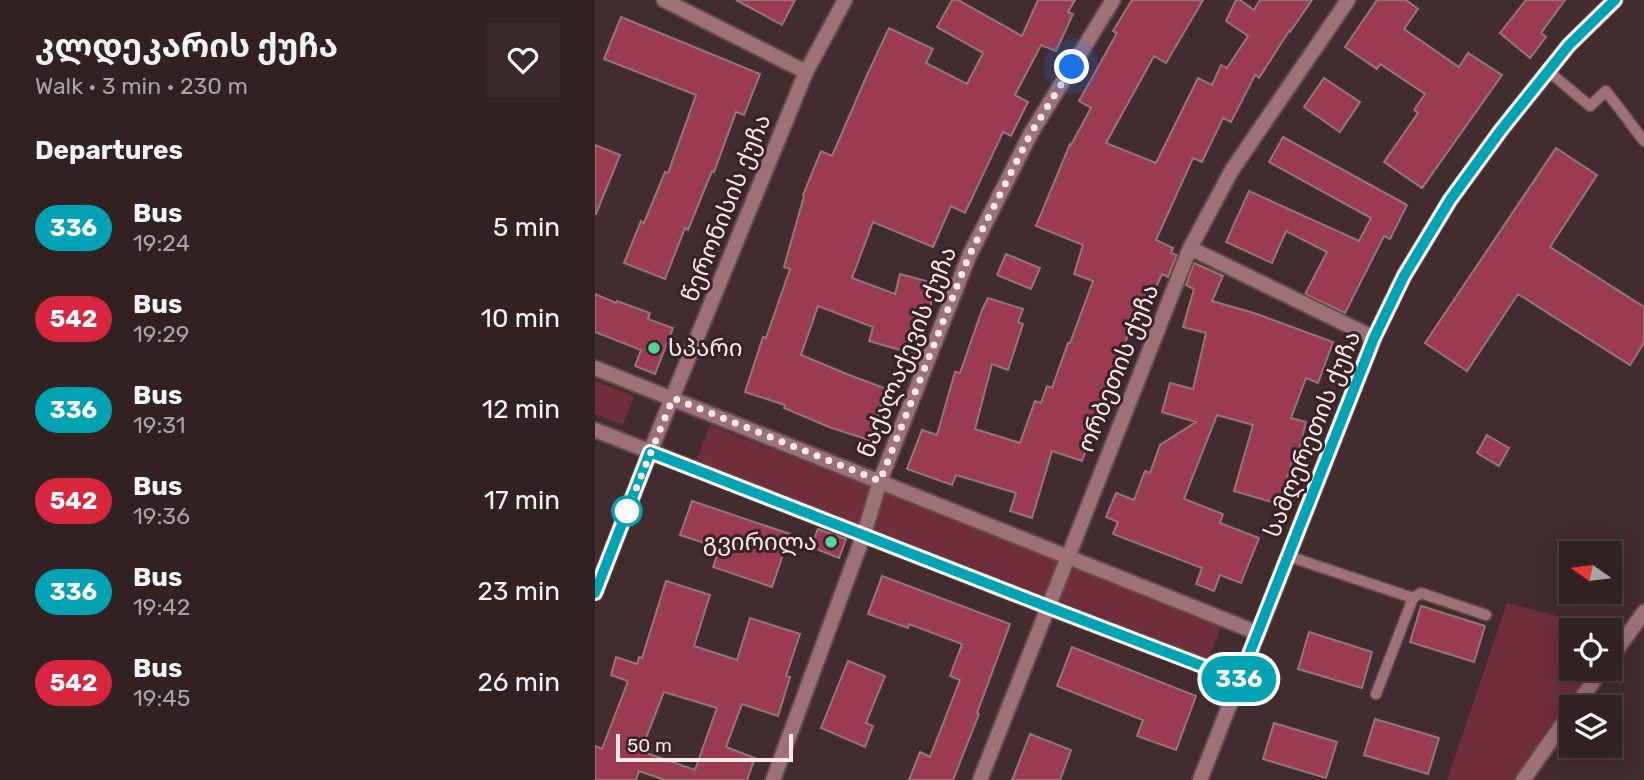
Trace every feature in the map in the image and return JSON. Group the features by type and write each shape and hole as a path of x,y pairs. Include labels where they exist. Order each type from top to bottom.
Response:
{"street":[{"path":"664,0 806,72"},
{"name":"წერონისის ქუჩა","path":"595,593 806,72 845,0"},
{"name":"ნაქალაქევის ქუჩა","path":"773,780 864,534 880,481 969,256 1031,133 1113,0"},
{"name":"ორბეთის ქუჩა","path":"981,780 1190,248 1232,170 1348,0"},
{"name":"სამღერეთის ქუჩა","path":"1200,780 1374,338 1404,276 1450,200 1501,130 1569,45 1615,0"},
{"path":"1190,248 1374,338"},
{"path":"595,368 1258,633"},
{"path":"595,430 1239,680"},
{"path":"1622,642 1644,612"},
{"path":"1523,780 1559,729"}],"lane":[{"path":"1548,71 1590,106 1605,91 1644,141"},
{"path":"1288,556 1413,598"},
{"path":"1376,694 1413,598 1421,593 1486,615"}],"shaded area":[{"path":"595,381 634,396 623,425 595,414"},
{"path":"710,425 1222,623 1209,659 696,461"},
{"path":"1507,603 1564,618 1559,618 1559,681 1583,681 1573,695 1559,695 1559,715 1513,780 1447,780"}],"building":[{"path":"736,0 795,0 782,25"},
{"path":"952,0 958,0 1022,36 1038,0 1075,0 1068,12 1073,14 1056,51 1041,45 1015,95 1028,102 1011,136 1003,132 965,213 951,206 933,247 873,222 852,278 895,294 900,274 937,284 914,354 869,341 873,327 818,306 801,355 887,389 869,440 829,427 784,408 785,405 745,392 790,269 784,267 803,195 821,151 832,156 889,28 933,49 926,63 967,84 983,53 937,27"},
{"path":"1132,0 1203,0 1166,63 1154,56 1106,143 1156,163 1198,78 1212,85 1221,65 1227,68 1248,36 1226,21 1236,0 1254,10 1260,0 1312,0 1259,78 1255,75 1231,122 1223,118 1202,162 1193,158 1156,240 1173,248 1171,253 1177,255 1168,277 1162,274 1150,301 1142,298 1082,461 1052,451 1032,518 1010,511 1016,493 956,475 952,485 907,469 922,430 937,435 955,372 960,373 988,298 1023,309 1018,322 1023,324 1008,370 992,364 975,429 1020,443 1035,401 1041,403 1047,386 1052,388 1093,281 1074,274 1083,245 1036,226 1070,144 1091,108 1079,101 1117,33 1113,31"},
{"path":"1377,0 1406,0 1418,9 1404,29 1459,67 1468,53 1502,75 1422,188 1384,162 1418,113 1414,110 1425,94 1380,64 1377,69 1345,47"},
{"path":"1526,0 1565,0 1541,33 1546,37 1530,58 1500,33"},
{"path":"621,17 760,74 744,115 736,112 714,172 712,171 688,230 685,228 665,279 624,263 641,221 644,223 665,172 668,173 696,95 604,59"},
{"path":"1324,78 1360,102 1340,132 1304,107"},
{"path":"1283,137 1407,205 1390,239 1384,236 1345,313 1305,294 1327,252 1286,231 1272,263 1226,242 1249,191 1359,241 1371,218 1269,162"},
{"path":"595,145 620,155 596,214 595,214"},
{"path":"1556,148 1597,175 1550,247 1644,307 1644,343 1630,365 1518,294 1467,371 1425,343"},
{"path":"1006,254 1040,268 1031,289 997,275"},
{"path":"1194,263 1223,276 1212,301 1254,313 1333,342 1318,383 1306,378 1291,418 1306,422 1296,462 1292,461 1279,504 1234,491 1253,425 1217,415 1184,499 1223,514 1220,523 1259,538 1241,583 1220,575 1214,591 1196,584 1202,568 1113,534 1118,522 1106,517 1116,493 1134,500 1145,471 1150,473 1160,445 1196,422 1162,412 1170,383 1193,389 1206,333 1183,327 1194,289 1186,285"},
{"path":"595,294 650,313 648,319 673,328 655,374 635,366 641,350 595,332"},
{"path":"1487,435 1509,448 1499,466 1477,453"},
{"path":"692,501 790,534 772,587 713,567 720,548 680,535"},
{"path":"818,529 846,539 839,558 811,547"},
{"path":"882,576 1010,624 953,780 909,780 920,752 930,757 960,680 950,676 962,644 909,624 908,628 868,614"},
{"path":"666,581 710,595 694,646 737,660 750,618 800,634 786,676 790,677 778,716 742,704 726,747 755,758 747,780 665,780 639,771 636,780 595,780 595,746 602,749 628,681 611,675 616,657 637,664 639,657 642,658","holes":["664,692 717,708 695,770 641,751"]},
{"path":"1421,606 1485,626 1474,662 1410,642"},
{"path":"1309,632 1372,652 1362,688 1298,669"},
{"path":"1072,647 1196,696 1176,750 1137,736 1143,720 1057,686"},
{"path":"848,661 885,676 866,723 873,726 865,747 821,728"},
{"path":"1375,719 1439,738 1428,774 1364,755"},
{"path":"1274,723 1337,742 1326,778 1263,759"},
{"path":"1030,734 1071,750 1060,780 1012,780"}],"bus line":[{"name":"336","path":"595,593 650,452 1239,680 1374,338 1404,276 1450,200 1501,130 1569,45 1615,0"}],"place":[{"name":"სპარი","path":"654,348"},
{"name":"გვირილა","path":"831,542"}],"route":[{"path":"627,511 673,398 880,481 969,256 1031,133 1072,67"}]}
